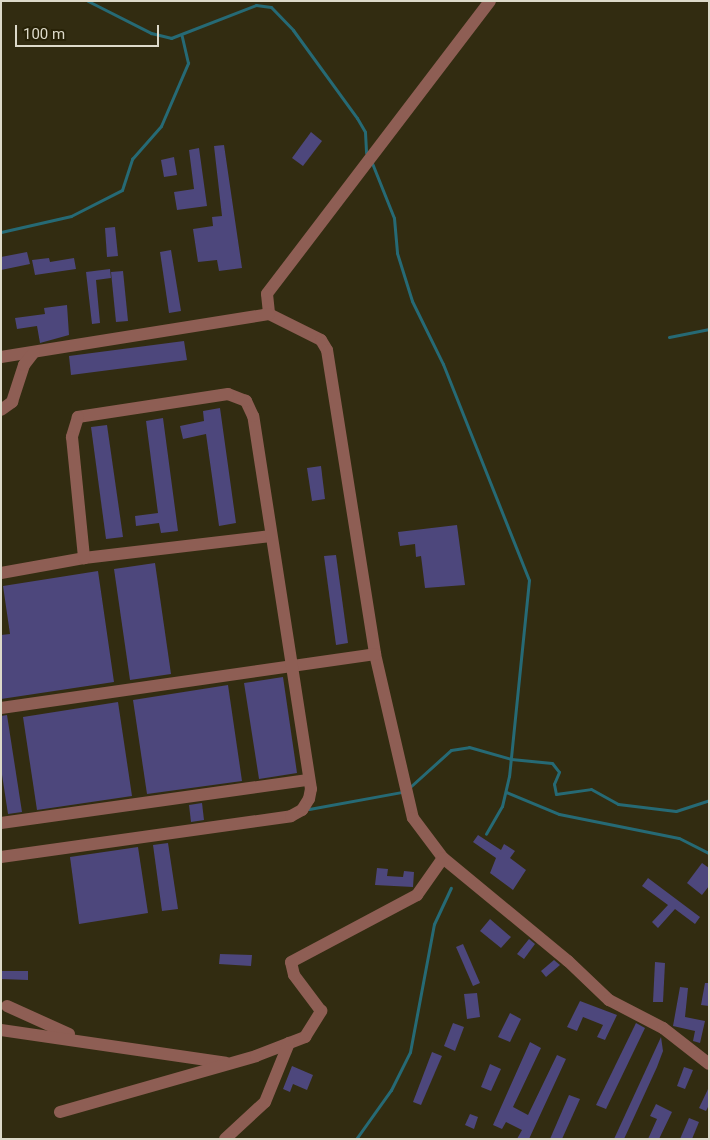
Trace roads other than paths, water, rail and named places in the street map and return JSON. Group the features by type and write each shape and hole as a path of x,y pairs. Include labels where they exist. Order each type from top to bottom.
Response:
{"street":[{"path":"269,314 267,294 490,1"},
{"path":"1,357 269,314 321,340 327,350 376,654 413,818 443,858 568,961 609,1000 663,1028 709,1064"},
{"path":"1,410 12,402 24,365 34,352"},
{"path":"1,858 291,816 302,810 309,798 308,780 253,416 246,401 228,394 78,417 72,437 84,558"},
{"path":"1,573 84,558 270,536"},
{"path":"1,708 376,654"},
{"path":"1,823 308,780"},
{"path":"60,1112 289,1044 312,1030 321,1011 294,975 291,962 417,895 443,858"},
{"path":"8,1006 83,1040"},
{"path":"1,1030 83,1040 230,1063"},
{"path":"225,1139 265,1102 289,1044"}],"waterway":[{"path":"88,1 151,33 171,38 256,5 271,7 293,30 357,118 365,132 366,153"},
{"path":"1,232 71,216 122,190 132,159 161,126 188,63 182,36"},
{"path":"372,163 394,218 397,253 412,301 443,364 529,580 509,776 502,806 486,834"},
{"path":"669,337 709,329"},
{"path":"410,787 451,750 469,747 511,759 552,763 559,772 554,784 556,794 591,789 618,804 676,811 709,800"},
{"path":"309,809 402,792"},
{"path":"506,792 559,814 679,838 709,853"},
{"path":"356,1139 391,1090 410,1052 434,924 451,888"}]}
